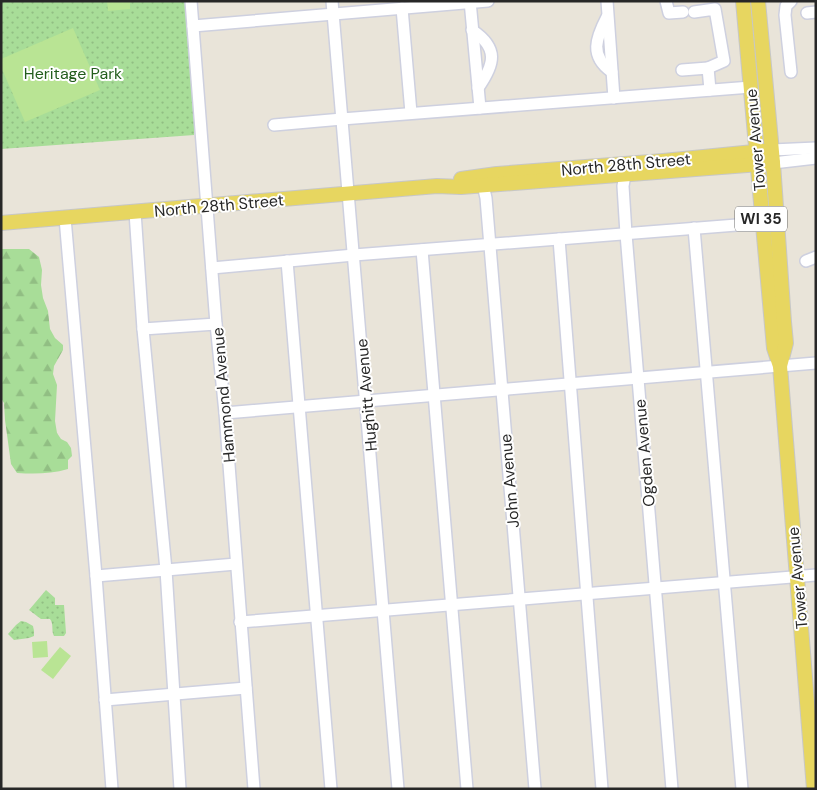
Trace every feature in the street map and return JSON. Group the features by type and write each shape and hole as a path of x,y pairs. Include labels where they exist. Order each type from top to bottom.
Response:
{"main road":[{"name":"Tower Avenue","path":"743,1 774,348 780,366 814,789"},
{"name":"Tower Avenue","path":"758,1 786,343 780,366"},
{"name":"North 28th Street","path":"480,181 678,160 772,157"},
{"name":"North 28th Street","path":"1,223 437,186 452,181 625,175 756,158"}],"street":[{"name":"Hammond Avenue","path":"191,1 254,789"},
{"name":"Hughitt Avenue","path":"332,1 398,789"},
{"path":"193,26 488,1"},
{"path":"607,1 614,98"},
{"path":"666,1 669,13 688,12 714,5 724,61 708,68 682,70"},
{"path":"791,1 786,6 785,15 791,72"},
{"path":"470,2 480,108"},
{"path":"402,8 411,113"},
{"path":"786,20 790,15 806,13"},
{"path":"472,30 484,38 491,51 488,72 478,88"},
{"path":"708,68 710,90"},
{"path":"274,125 342,118 751,87"},
{"name":"North 28th Street","path":"772,157 816,148"},
{"name":"North 28th Street","path":"772,157 816,158"},
{"path":"625,175 635,168 662,166 678,160"},
{"name":"Ogden Avenue","path":"625,175 623,186 626,234 672,789"},
{"name":"John Avenue","path":"480,181 486,198 491,245 535,789"},
{"path":"135,212 143,329 166,570 180,789"},
{"path":"65,218 96,576 112,789"},
{"path":"212,268 762,222"},
{"path":"694,228 742,789"},
{"path":"559,239 602,789"},
{"path":"422,250 467,789"},
{"path":"287,261 331,789"},
{"path":"143,329 216,324"},
{"path":"225,413 816,363"},
{"path":"96,576 236,564"},
{"path":"240,622 816,575"},
{"path":"105,700 246,688"}],"green space":[{"name":"Heritage Park","path":"1,1 185,1 193,85 194,135 1,149"},
{"path":"107,1 130,1 130,9 108,11"},
{"path":"73,28 100,90 25,122 1,67 1,59"},
{"path":"1,249 29,249 39,257 42,270 41,285 48,311 50,329 55,338 63,345 63,350 54,366 53,374 57,385 55,421 57,433 71,448 72,456 68,460 68,469 43,473 17,473 11,464 4,403 1,398"},
{"path":"46,590 55,598 55,605 64,605 66,633 64,636 54,636 50,619 41,619 29,610"},
{"path":"21,621 33,626 34,636 14,640 8,634"},
{"path":"47,641 48,657 33,658 32,642"},
{"path":"60,647 71,656 53,679 41,670"}]}
